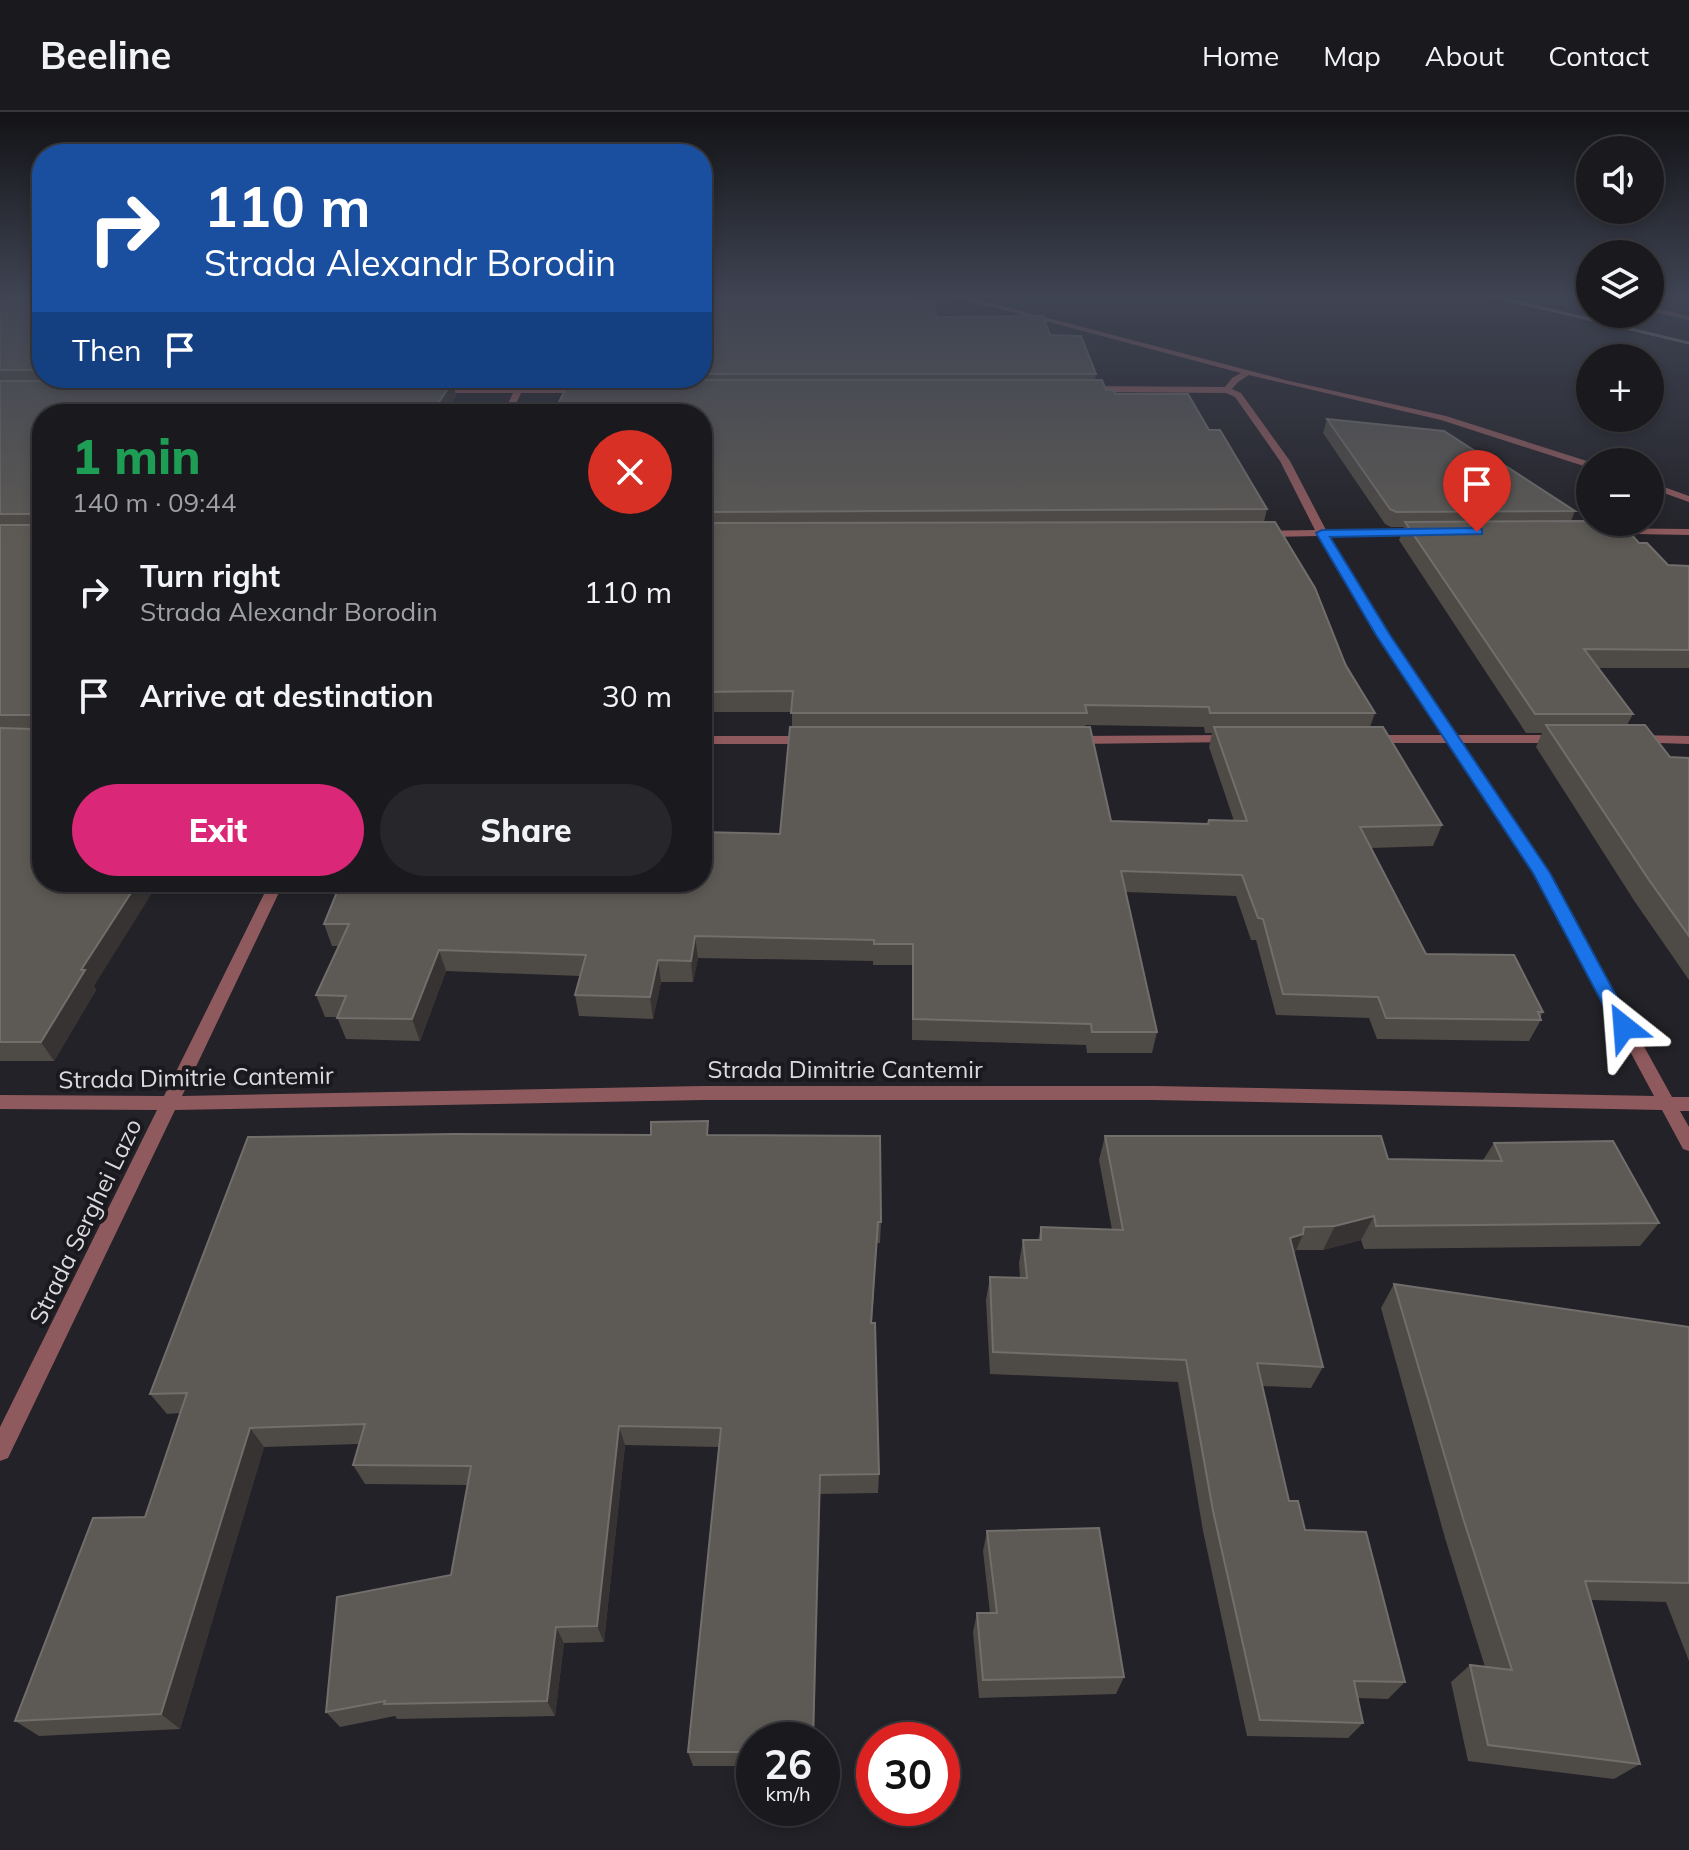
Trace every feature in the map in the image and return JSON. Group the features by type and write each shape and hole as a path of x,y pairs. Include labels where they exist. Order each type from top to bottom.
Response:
{"street":[{"path":"1227,390 1240,377"},
{"path":"1271,377 1443,418 1576,461"},
{"path":"1072,389 1227,390 1238,395 1285,461 1322,533 1383,635 1541,873 1689,1144"},
{"path":"422,390 597,390"},
{"path":"512,404 518,390"},
{"path":"1664,490 1689,499"},
{"path":"1571,531 1689,532"},
{"path":"1244,534 1431,532"},
{"path":"1054,740 1245,739"},
{"path":"1357,739 1579,739"},
{"path":"1626,739 1689,740"},
{"path":"712,740 814,740"},
{"name":"Strada Serghei Lazo","path":"0,1450 272,892"},
{"name":"Strada Dimitrie Cantemir","path":"0,1102 168,1103 703,1093 1154,1093 1689,1104"}],"building":[{"path":"712,380 1102,380 1106,390 1114,390 1115,394 1188,394 1209,430 1220,430 1267,509 712,512 712,404 558,404 566,388 712,388"},
{"path":"0,381 32,381 32,388 448,388 438,404 32,404 32,514 0,514"},
{"path":"1327,419 1444,431 1489,460 1495,459 1575,511 1396,512 1390,509"},
{"path":"1576,521 1576,536 1633,536 1639,543 1647,543 1668,565 1689,566 1689,650 1584,649 1633,714 1535,714 1405,522"},
{"path":"1275,522 1315,588 1346,666 1375,713 1210,713 1209,707 1085,705 1087,713 791,713 793,691 712,692 712,523"},
{"path":"0,525 32,525 32,715 0,715"},
{"path":"1546,725 1645,725 1670,757 1689,758 1689,936 1649,880"},
{"path":"790,727 1090,727 1111,821 1208,824 1209,820 1247,821 1214,727 1383,727 1442,825 1360,827 1426,954 1514,955 1543,1012 1538,1012 1541,1020 1386,1018 1378,997 1283,994 1263,919 1258,918 1242,875 1121,871 1157,1032 1092,1032 1091,1024 913,1019 913,944 874,944 874,940 695,936 691,961 658,960 650,997 575,995 586,955 439,950 412,1019 337,1018 346,996 316,995 349,924 324,924 337,892 712,892 712,832 780,834"},
{"path":"0,728 32,729 32,892 132,892 81,970 85,970 41,1042 0,1042"},
{"path":"708,1121 707,1135 880,1136 881,1222 878,1222 871,1323 875,1323 879,1474 820,1475 813,1722 736,1722 736,1752 688,1752 721,1428 619,1426 597,1626 556,1627 547,1701 384,1704 385,1701 326,1712 337,1597 451,1575 471,1466 353,1465 365,1424 250,1428 161,1714 15,1721 93,1518 145,1517 187,1393 150,1394 248,1137 651,1135 651,1122"},
{"path":"1105,1136 1381,1136 1388,1159 1502,1161 1494,1143 1613,1141 1659,1223 1376,1226 1374,1216 1335,1226 1304,1227 1303,1234 1290,1238 1323,1367 1257,1363 1289,1501 1298,1501 1305,1530 1366,1532 1405,1682 1354,1681 1363,1723 1260,1720 1213,1511 1186,1360 993,1352 990,1277 1027,1278 1023,1240 1041,1240 1041,1227 1123,1230"},
{"path":"1394,1284 1689,1327 1689,1583 1585,1581 1640,1764 1488,1745 1470,1665 1512,1670 1463,1518"},
{"path":"1099,1528 1124,1677 983,1680 977,1613 997,1613 987,1531"}],"route":[{"path":"1477,532 1322,533 1383,635 1541,873 1624,1027"}]}
